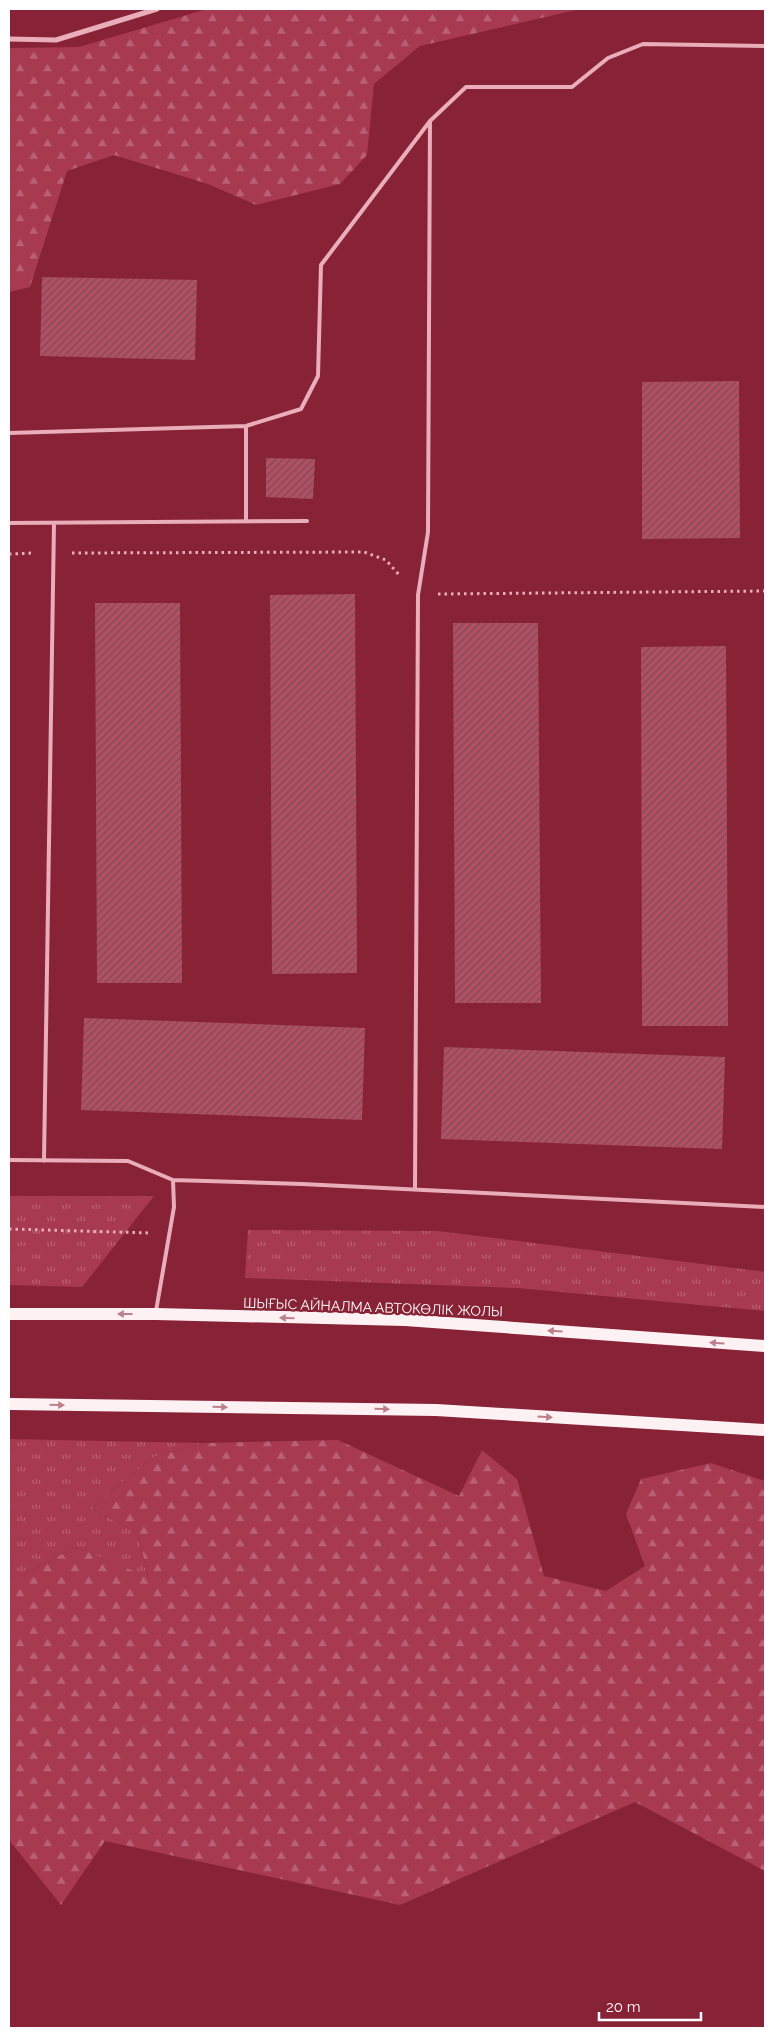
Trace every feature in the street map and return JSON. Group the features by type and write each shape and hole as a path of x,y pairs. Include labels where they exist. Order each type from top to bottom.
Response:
{"main road":[{"name":"ШЫҒЫС АЙНАЛМА АВТОКӨЛІК ЖОЛЫ","path":"9,1314 156,1314 405,1320 765,1346"},
{"path":"9,1404 436,1410 765,1430"}],"street":[{"path":"9,39 56,40 157,9"}],"lane":[{"path":"9,432 246,426 301,409 318,376 321,265 430,121 466,87 572,87 608,58 643,44 765,46"},
{"path":"414,1189 418,594 428,532 430,121"},
{"path":"246,426 246,522"},
{"path":"9,524 307,521"},
{"path":"44,1161 54,523"},
{"path":"9,1160 128,1161 173,1180 414,1189 765,1207"},
{"path":"156,1314 174,1207 173,1180"}],"path":[{"path":"9,554 222,551 364,552 386,560 418,594 765,591"},
{"path":"9,1229 151,1233"}],"green space":[{"path":"207,9 580,9 420,46 374,84 367,155 340,184 256,205 208,184 114,155 67,171 30,287 9,292 9,48 79,47"},
{"path":"9,1196 154,1196 82,1287 9,1285"},
{"path":"248,1230 438,1231 765,1272 765,1311 518,1288 245,1278"},
{"path":"9,1439 202,1443 154,1457 90,1508 138,1533 148,1578 76,1547 20,1576 9,1561"},
{"path":"338,1440 459,1496 482,1450 517,1479 544,1576 606,1591 645,1566 626,1514 641,1479 711,1463 765,1481 765,1871 635,1802 400,1905 105,1841 61,1905 9,1840 9,1561 20,1576 76,1547 148,1577 138,1533 90,1508 154,1457 202,1443"}],"building":[{"path":"42,277 197,280 195,360 40,356"},
{"path":"739,381 740,538 642,539 642,382"},
{"path":"266,458 315,459 313,499 266,497"},
{"path":"355,594 357,973 272,974 270,595"},
{"path":"95,603 180,603 182,983 97,983"},
{"path":"453,623 538,623 541,1003 455,1003"},
{"path":"726,646 728,1026 642,1026 641,647"},
{"path":"84,1018 365,1028 362,1120 81,1110"},
{"path":"444,1047 725,1057 722,1149 441,1139"}]}
